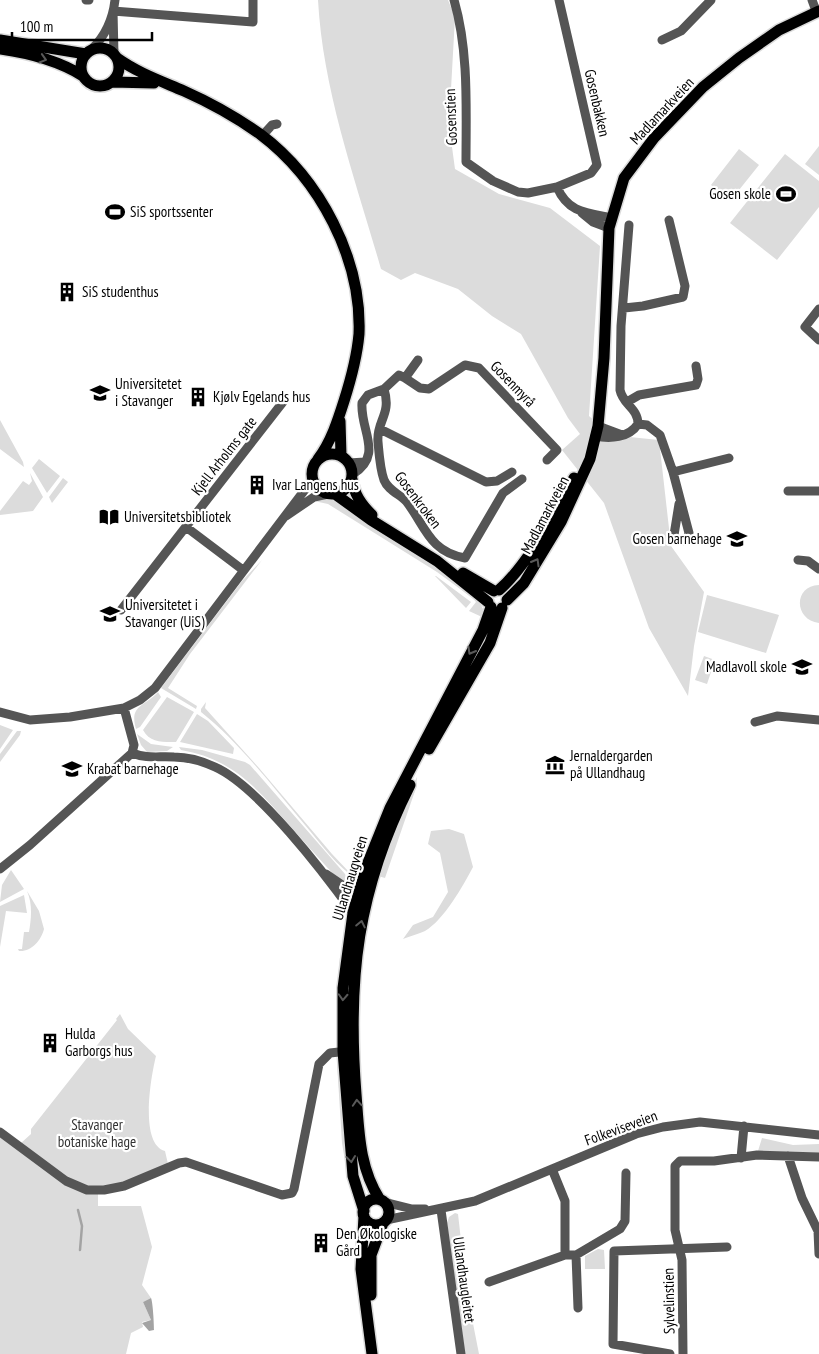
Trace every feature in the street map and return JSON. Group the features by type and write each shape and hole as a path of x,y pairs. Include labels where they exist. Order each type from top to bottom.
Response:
{"main road":[{"name":"Madlamarkveien","path":"596,431 553,517 513,578 490,594 497,604 524,583 561,522 590,459 596,431 604,358 610,223 624,178 654,138 703,87 739,58 779,30 818,11"},
{"path":"0,40 89,52 102,48 135,71 224,111 262,136 296,170 320,200 340,238 353,275 358,311 358,346 341,412 328,446 313,468 313,479 318,488 332,494 437,561 497,604 506,595 437,561"},
{"path":"0,49 17,51 67,67 84,76"},
{"path":"89,52 81,65 88,82 100,86 112,82 132,81 165,84"},
{"path":"112,82 118,71 116,57"},
{"path":"341,412 354,490 360,501 379,524"},
{"path":"318,459 329,454 349,468"},
{"path":"332,494 346,489 349,468"},
{"name":"Ullandhaugveien","path":"373,1354 361,1269 364,1214 353,1176 348,1051 343,988 354,913 359,889 390,808 497,604"},
{"name":"Ullandhaugveien","path":"382,1201 369,1180 361,1154 348,1051 357,947 368,894 386,839 419,767 490,643 497,604"},
{"path":"382,1201 389,1211 384,1222 372,1224 364,1214 369,1202 382,1201"},
{"name":"Ullandhaugveien","path":"373,1354 370,1269 373,1246 384,1222"}],"street":[{"path":"89,52 104,33 113,11 115,0"},
{"path":"113,11 253,22 253,0"},
{"name":"Gosenstien","path":"454,0 461,30 463,55 466,162 494,181 518,192 528,193 557,187"},
{"name":"Gosenbakken","path":"557,187 591,174 597,165 559,0"},
{"path":"662,40 681,31 711,0"},
{"path":"812,0 818,11"},
{"path":"113,11 116,57"},
{"path":"262,136 272,124 277,124"},
{"path":"557,187 566,204 610,223"},
{"path":"624,308 657,304 683,297 685,286 669,220"},
{"path":"629,225 624,308 621,326 620,390 626,402 636,411 638,424"},
{"path":"819,309 805,327 819,340"},
{"path":"349,468 365,462 369,453 362,403 368,395 384,389 399,375 405,378 418,360"},
{"name":"Gosenmyrå","path":"405,378 425,390 434,387 465,365 479,368 557,450 548,460"},
{"path":"626,402 640,395 696,385 698,378 696,366"},
{"name":"Gosenkroken","path":"384,389 388,400 387,410 378,440 382,474 388,486 410,506 427,536 456,556 465,558 503,493 522,479"},
{"name":"Kjell Arholms gate","path":"121,610 283,402"},
{"path":"596,431 606,438 622,436 629,434 638,424"},
{"path":"638,424 648,425 660,435 673,472 679,504"},
{"path":"380,429 486,482 497,481 512,472"},
{"path":"673,472 730,458"},
{"path":"0,712 24,720 50,720 124,708 140,700 155,688 313,479"},
{"path":"788,491 819,491"},
{"path":"286,516 314,497 332,494"},
{"path":"186,527 243,570"},
{"path":"798,560 808,561 819,569"},
{"path":"0,869 30,845 132,753 134,745 124,708"},
{"path":"755,722 777,716 819,720"},
{"path":"132,753 144,758 174,757 196,760 216,767 234,778 257,798 320,870 354,913"},
{"path":"320,870 342,886 359,889"},
{"path":"0,1132 71,1185 87,1190 104,1190 124,1186 179,1163 186,1162 282,1195 288,1194 294,1189 316,1070 326,1056 348,1051"},
{"name":"Folkeviseveien","path":"384,1222 440,1210 486,1197 636,1134 663,1126 700,1122 819,1135"},
{"path":"741,1158 744,1126"},
{"name":"Sylvelinstien","path":"683,1354 682,1260 675,1230 675,1166 683,1161 697,1162 757,1155 819,1157"},
{"path":"788,1156 802,1198 817,1221 819,1254"},
{"path":"552,1169 565,1201 565,1255"},
{"path":"489,1282 565,1255 576,1255 620,1229 624,1221 626,1173"},
{"name":"Folkeviseveien","path":"382,1201 412,1209 440,1210"},
{"name":"Ullandhaugleitet","path":"440,1210 461,1354"},
{"path":"606,1238 614,1251 613,1344 670,1354"},
{"name":"Sylvelinstien","path":"614,1251 727,1247"},
{"path":"576,1255 578,1267 578,1308"}],"green space":[{"path":"318,0 448,0 455,17 449,125 455,169 499,194 550,208 600,246 589,416 610,435 659,440 671,546 704,592 694,646 688,696 649,628 604,503 562,450 580,434 568,418 521,334 492,316 458,289 415,273 401,280 381,269 351,169 326,68"},
{"path":"819,146 819,175 805,164"},
{"path":"739,149 759,165 731,200 711,185"},
{"name":"Gosen skole","path":"785,154 819,181 819,207 777,260 730,223"},
{"path":"0,420 23,462 24,467 0,449"},
{"path":"39,459 60,476 47,493 32,468"},
{"path":"30,473 43,497 33,511 0,515 0,511 23,481 29,485 32,481"},
{"path":"63,478 68,482 52,503 49,497"},
{"path":"327,498 334,499 473,593 471,597 437,572 328,504 314,501"},
{"path":"262,560 190,654 168,688 197,706 196,709 161,688 242,581"},
{"path":"435,576 471,602 466,608"},
{"path":"819,585 819,623 811,621 805,616 801,610 800,603 805,591"},
{"path":"707,595 779,615 766,653 698,632"},
{"path":"477,597 483,609 482,617 469,611 476,602 474,599"},
{"path":"704,656 715,660 707,684 695,680"},
{"path":"158,692 161,697 140,727 136,729 134,721 136,711"},
{"path":"167,697 194,712 176,742 153,740 143,730"},
{"path":"206,702 205,708 332,854 350,873 359,877 358,880 336,862 243,752 216,724 201,712"},
{"path":"197,714 208,721 234,748 233,754 180,742"},
{"path":"0,725 13,730 0,749"},
{"path":"17,731 21,731 20,735 0,762 0,754"},
{"path":"137,734 151,744 173,747 167,751 147,752 141,745"},
{"path":"179,747 202,750 250,765 345,874 347,879 344,882 336,877 268,801 244,778 216,761 200,754 181,750"},
{"path":"417,777 416,788 385,878 378,876 397,818"},
{"path":"449,829 464,834 473,867 452,902 439,919 425,931 403,939 413,925 433,917 448,892 440,853 428,844 431,831"},
{"path":"11,870 24,889 0,902 2,885"},
{"path":"27,891 39,911 44,929 41,938 35,945 28,950 19,951 18,949 22,949 24,932 29,932 30,927 31,907"},
{"path":"24,895 27,913 6,911 0,947 0,906"},
{"path":"340,957 342,969 337,1043 336,999"},
{"name":"Stavanger botaniske hage","path":"120,1014 128,1029 156,1056 150,1093 149,1123 157,1146 165,1151 168,1164 98,1193 98,1206 141,1206 152,1247 142,1285 151,1298 143,1302 151,1320 142,1322 143,1327 131,1333 126,1354 0,1354 0,1135 21,1143 31,1134 31,1129"},
{"path":"337,1063 341,1065 347,1173 342,1143"},
{"path":"762,1138 793,1145 819,1144 819,1153 758,1151"},
{"path":"455,1213 458,1214 467,1293 479,1354 465,1354 447,1223 449,1217"},
{"path":"598,1249 604,1250 605,1269 585,1269 585,1256"}],"shaded area":[{"path":"151,1298 154,1330 149,1331 142,1323 151,1320 143,1302"}],"waterway":[{"path":"78,1210 82,1226 80,1250"}],"place":[{"name":"Gosen skole","path":"786,194"},
{"name":"SiS sportssenter","path":"115,212"},
{"name":"SiS studenthus","path":"67,292"},
{"name":"Universitetet i Stavanger","path":"100,393"},
{"name":"Kjølv Egelands hus","path":"198,397"},
{"name":"Ivar Langens hus","path":"257,485"},
{"name":"Universitetsbibliotek","path":"109,517"},
{"name":"Gosen barnehage","path":"737,539"},
{"name":"Universitetet i Stavanger (UiS)","path":"110,614"},
{"name":"Madlavoll skole","path":"802,667"},
{"name":"Jernaldergarden på Ullandhaug","path":"555,765"},
{"name":"Krabat barnehage","path":"72,769"},
{"name":"Hulda Garborgs hus","path":"50,1043"},
{"name":"Den Økologiske Gård","path":"321,1243"}]}
